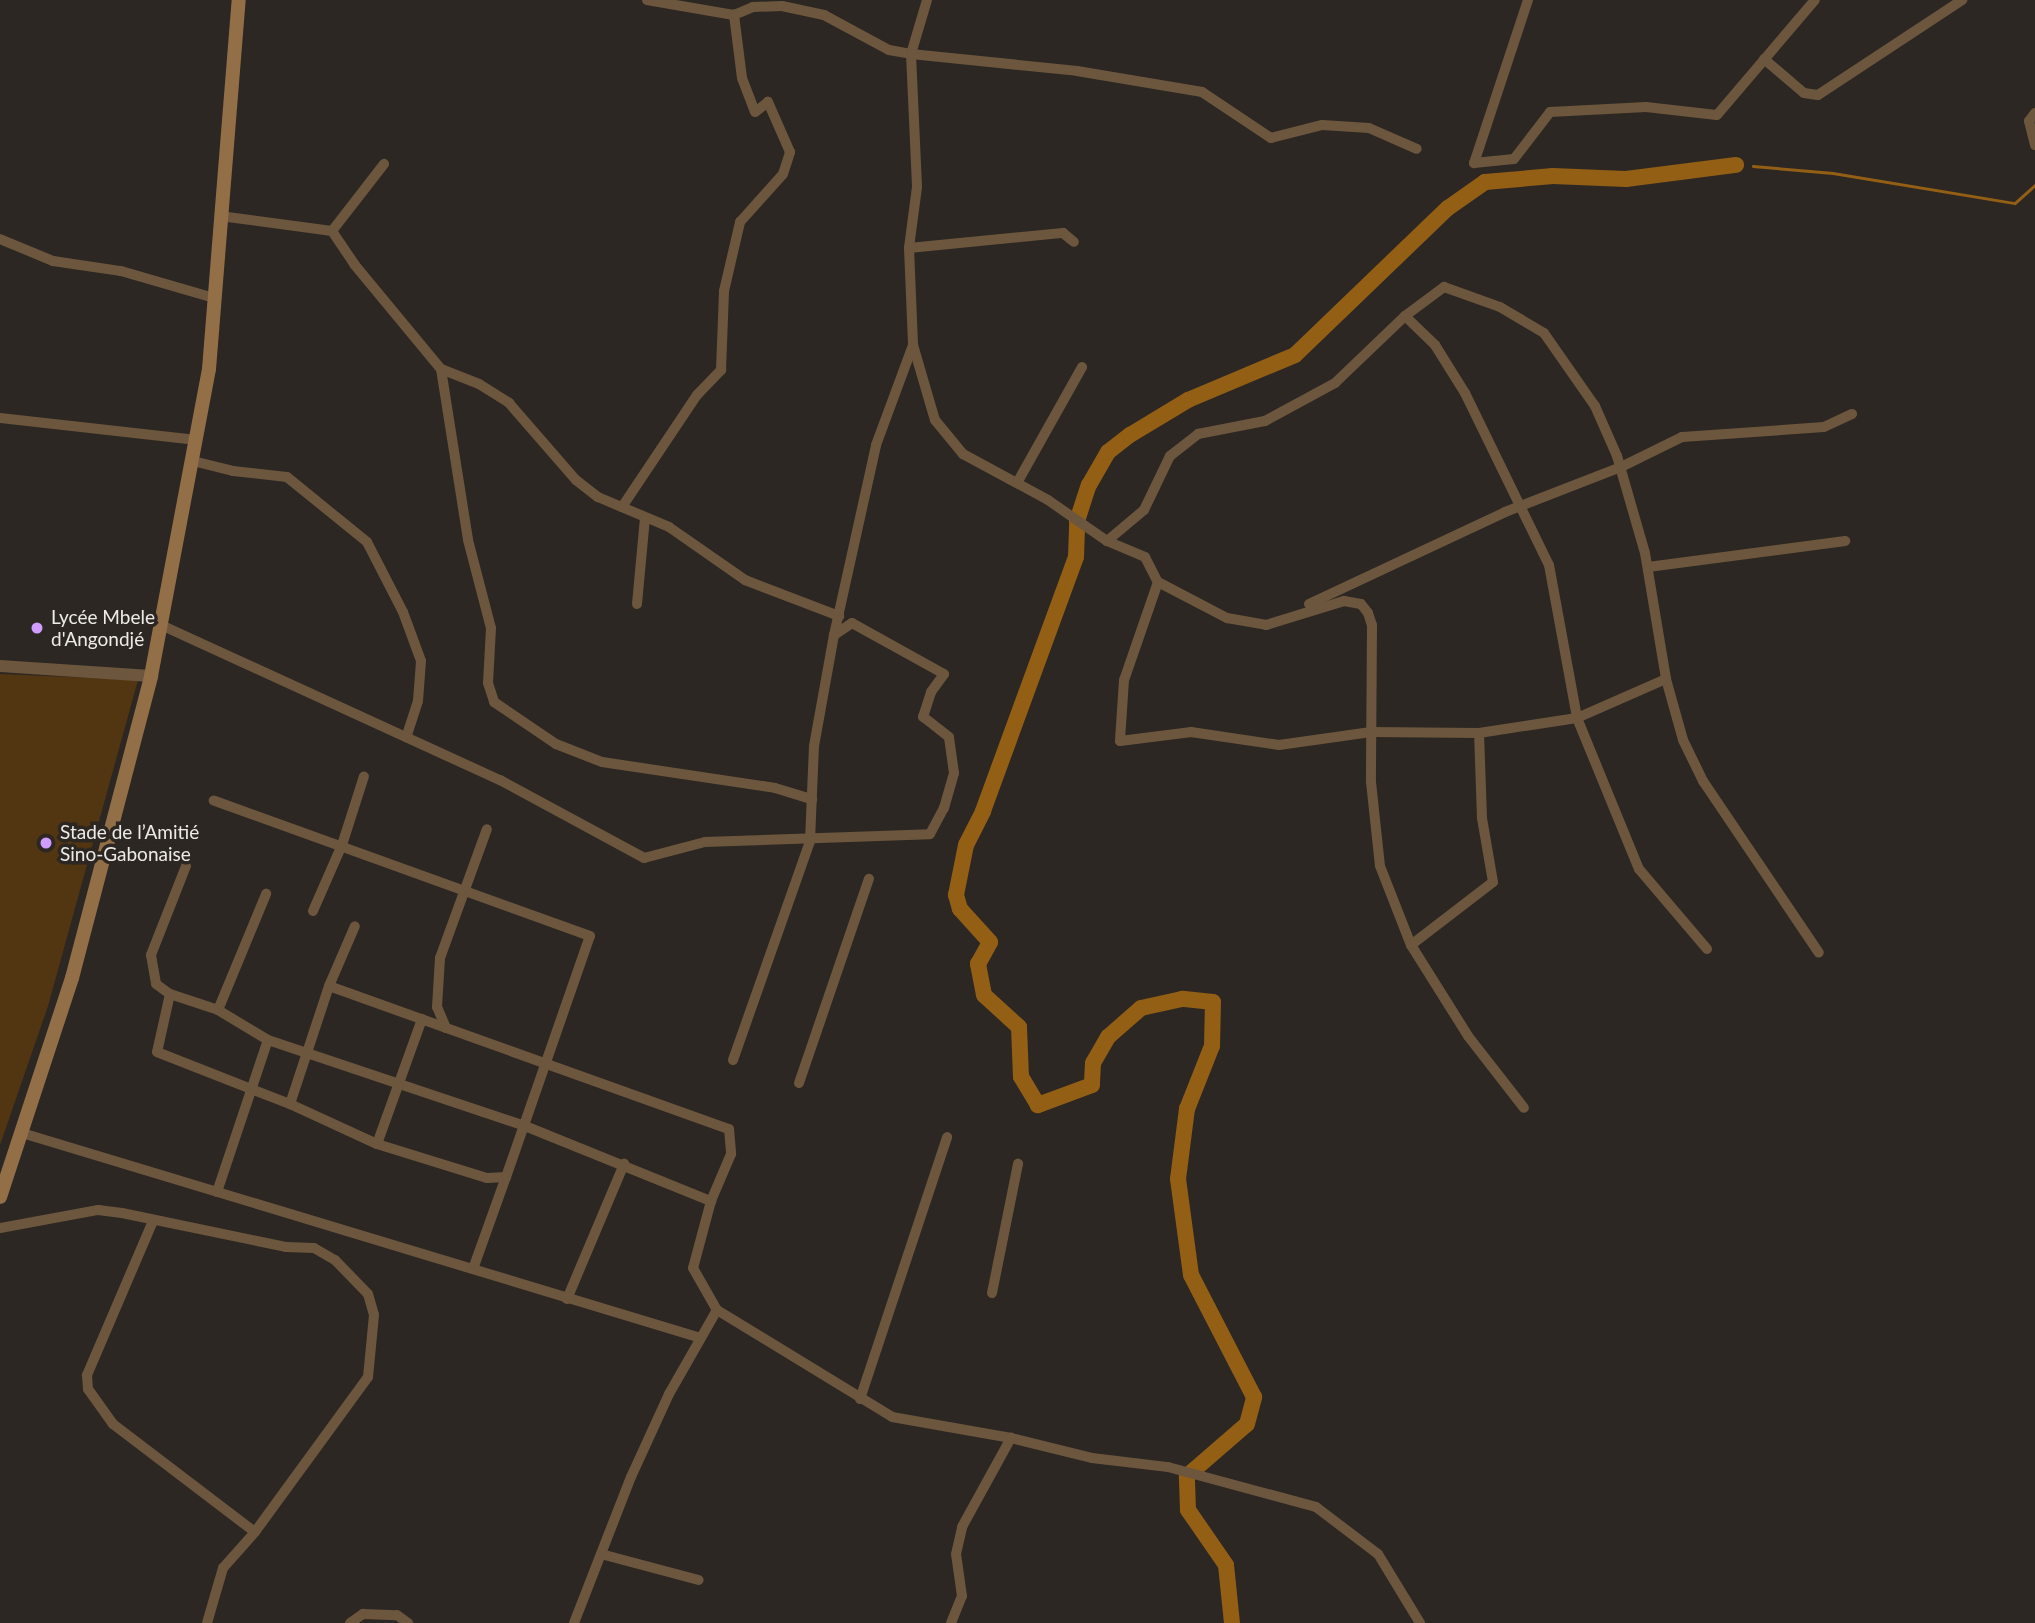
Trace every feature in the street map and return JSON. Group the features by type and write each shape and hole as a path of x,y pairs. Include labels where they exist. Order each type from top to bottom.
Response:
{"main road":[{"path":"0,1197 111,840 151,676 197,440 214,298 239,0"}],"street":[{"path":"647,0 734,15 754,7 793,8 824,15 888,50 1077,71 1202,92 1271,138 1322,125 1369,128 1417,149"},
{"path":"927,0 911,54 917,187 909,248 913,345 940,427 963,454 1017,483 1107,541 1145,557 1158,582 1227,618 1266,625 1329,603 1361,604 1372,625 1371,732 1380,866 1411,945 1468,1036 1524,1108"},
{"path":"1528,0 1474,163 1514,159 1550,112 1656,108 1717,115 1815,0"},
{"path":"1764,59 1804,93 1818,95 1962,0"},
{"path":"622,508 697,395 721,370 724,291 740,222 783,174 790,152 768,102 755,112 742,78 734,15"},
{"path":"2035,113 2029,121 2035,145"},
{"path":"332,231 350,213 384,164"},
{"path":"220,216 332,231 354,264 441,369 479,384 509,403 585,489 685,536 745,580 839,616"},
{"path":"909,248 1063,233 1074,242"},
{"path":"0,239 53,261 121,271 214,298"},
{"path":"1107,541 1144,510 1170,456 1198,434 1265,421 1335,383 1405,316 1444,288 1500,307 1544,333 1595,405 1621,467 1648,567 1667,679 1683,740 1703,781 1819,953"},
{"path":"1405,316 1435,345 1522,505 1549,565 1577,718 1639,869 1707,948"},
{"path":"733,1060 810,841 814,746 834,635 876,445 913,345"},
{"path":"1017,483 1082,367"},
{"path":"441,369 468,540 491,628 488,683 494,702 580,755 775,788 812,799"},
{"path":"1266,625 1522,505 1621,467 1682,437 1824,427 1852,414"},
{"path":"0,418 197,440"},
{"path":"193,461 233,471 287,477 367,542 403,612 421,661 418,701 406,737"},
{"path":"637,604 645,517"},
{"path":"1648,567 1845,541"},
{"path":"1158,582 1124,680 1120,741 1191,732 1279,745 1371,732 1479,733 1577,718 1667,679"},
{"path":"161,625 500,780 644,858 705,842 810,841 930,834 944,808 954,773 949,737 923,717 931,692 944,674 852,623 834,635"},
{"path":"0,666 151,676"},
{"path":"1411,945 1493,882 1482,818 1479,733"},
{"path":"313,911 342,845 364,776"},
{"path":"214,801 342,845 464,894 590,936 473,1269"},
{"path":"446,1028 437,1007 440,958 487,829"},
{"path":"186,866 152,955 156,984 170,994 218,1010 268,1040 525,1126 711,1201"},
{"path":"800,1083 869,879"},
{"path":"218,1010 266,894"},
{"path":"290,1104 330,986 355,926"},
{"path":"330,986 729,1129 731,1154 711,1201 693,1268 717,1310 860,1399 892,1417 1011,1437 1092,1458 1189,1473 1316,1507 1378,1554 1420,1623"},
{"path":"170,994 156,1052 290,1104 377,1144 487,1178 506,1177"},
{"path":"377,1144 422,1019"},
{"path":"217,1192 249,1088 268,1040"},
{"path":"22,1133 701,1338"},
{"path":"860,1399 947,1137"},
{"path":"567,1299 624,1164"},
{"path":"992,1293 1018,1164"},
{"path":"0,1228 98,1210 286,1247 314,1248 335,1259 368,1294 374,1315 368,1377 255,1532 223,1568 207,1623"},
{"path":"153,1221 88,1375 88,1389 113,1424 227,1507 255,1532"},
{"path":"574,1623 658,1417 717,1310"},
{"path":"951,1623 962,1596 956,1554 962,1527 1011,1437"},
{"path":"601,1554 699,1580"},
{"path":"350,1623 363,1614 397,1615 408,1623"}],"shaded area":[{"name":"Stade de l’Amitié Sino-Gabonaise","path":"0,674 138,680 48,1006 0,1145"}],"waterway":[{"path":"1232,1623 1226,1565 1188,1510 1187,1476 1247,1424 1254,1397 1191,1275 1178,1179 1187,1109 1212,1046 1213,1002 1182,999 1141,1008 1108,1037 1093,1063 1092,1085 1038,1105 1021,1077 1019,1027 984,995 978,964 990,942 960,909 956,895 966,845 983,811 1076,557 1077,521 1089,485 1108,452 1130,435 1188,400 1295,355 1448,208 1485,182 1553,176 1626,179 1736,165"},
{"path":"1753,166 1833,173 2015,203 2035,185"}],"place":[{"name":"Lycée Mbele d'Angondjé","path":"37,628"},
{"name":"Stade de l’Amitié Sino-Gabonaise","path":"46,843"}]}
